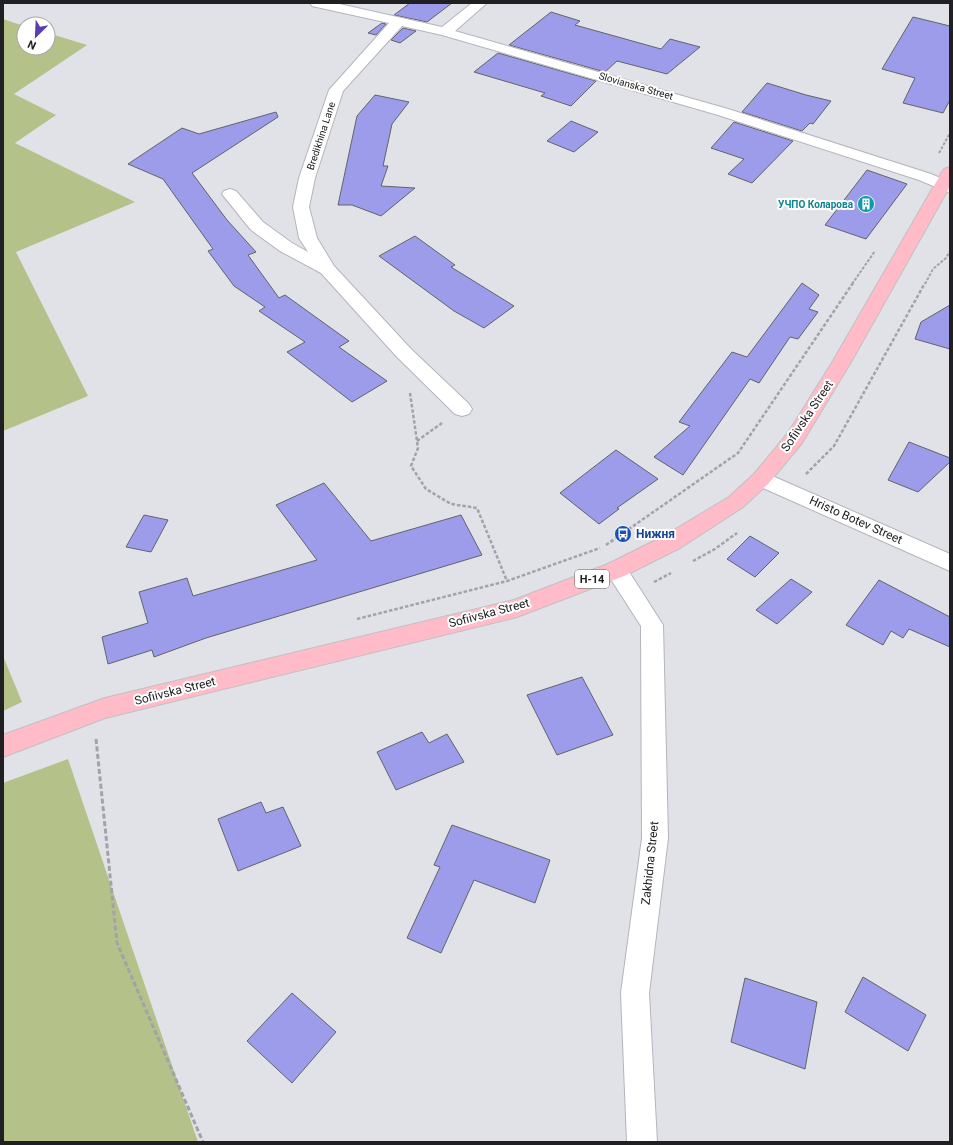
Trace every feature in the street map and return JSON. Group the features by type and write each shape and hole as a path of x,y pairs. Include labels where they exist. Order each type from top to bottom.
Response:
{"main road":[{"name":"Sofiivska Street","path":"3,746 53,726 105,708 518,608 616,570 672,542 736,502 761,479 795,438 838,368 942,180"}],"street":[{"name":"Slovianska Street","path":"317,3 445,32 723,112 942,180"},
{"path":"445,32 480,3"},
{"name":"Bredikhina Lane","path":"399,22 336,90 307,178 301,207 308,238 327,269 404,352 462,409"},
{"name":"Bredikhina Lane","path":"230,194 257,226 286,247 327,269"},
{"name":"Hristo Botev Street","path":"761,479 950,563"},
{"name":"Zakhidna Street","path":"616,570 652,625 656,838 635,993 642,1142"}],"path":[{"path":"942,180 950,133"},
{"path":"353,620 507,581 604,546 738,454 879,245"},
{"path":"404,352 418,448 411,466 426,489 452,504 477,508 507,581"},
{"path":"417,441 462,409"},
{"path":"95,736 117,943 203,1142"}],"green space":[{"path":"3,19 16,23 16,56 56,56 56,35 87,45 14,94 56,115 15,143 135,202 16,252 88,396 3,431"},
{"path":"3,656 22,702 3,711"},
{"path":"68,759 198,1142 3,1142 3,783"}],"building":[{"path":"410,3 452,3 427,22 394,15"},
{"path":"551,12 580,21 575,25 661,49 670,39 700,47 667,74 617,61 605,72 509,45"},
{"path":"913,17 950,26 950,100 943,113 903,103 915,78 882,69"},
{"path":"382,23 386,24 376,35 368,33"},
{"path":"403,28 416,31 400,43 391,40"},
{"path":"498,53 596,81 571,106 541,96 545,93 474,72"},
{"path":"767,83 831,101 813,124 810,123 802,131 742,112"},
{"path":"375,95 409,102 392,124 383,166 388,166 381,186 415,188 381,216 352,205 338,205 357,116"},
{"path":"276,112 278,117 192,173 227,220 256,252 248,255 279,298 285,295 349,341 339,347 387,381 352,402 287,352 305,342 259,311 265,307 234,286 208,251 213,249 163,179 128,164 182,128 199,134"},
{"path":"571,121 598,132 574,152 547,141"},
{"path":"734,122 793,141 752,183 728,174 744,159 711,148"},
{"name":"УЧПО Коларова","path":"867,170 907,184 866,239 825,225"},
{"path":"415,236 455,265 451,267 514,306 484,328 454,311 379,256"},
{"path":"802,283 819,295 809,309 818,312 798,339 790,337 759,383 750,379 683,475 654,457 690,426 679,422 732,352 747,357"},
{"path":"950,305 950,349 915,339 921,322"},
{"path":"909,442 950,458 950,462 918,492 888,480"},
{"path":"616,450 658,479 617,508 619,509 599,524 560,493"},
{"path":"324,483 371,541 461,515 482,555 206,638 154,657 152,650 108,664 102,637 148,623 139,592 187,578 193,596 317,560 276,505"},
{"path":"144,515 168,520 151,552 126,547"},
{"path":"750,536 779,553 755,577 727,559"},
{"path":"791,579 812,592 777,624 756,610"},
{"path":"879,580 950,617 950,647 909,629 903,638 891,631 883,645 846,625"},
{"path":"582,677 613,735 557,755 527,695"},
{"path":"422,732 429,743 447,734 464,762 396,790 377,752"},
{"path":"261,802 266,813 283,807 301,846 238,871 218,819"},
{"path":"452,825 550,860 535,903 474,880 441,953 407,938 440,867 434,865"},
{"path":"863,977 926,1015 908,1051 845,1012"},
{"path":"745,978 817,1002 805,1069 731,1042"},
{"path":"292,993 336,1032 292,1083 247,1041"}],"place":[{"name":"УЧПО Коларова","path":"866,204"},
{"name":"Нижня","path":"623,534"}]}
